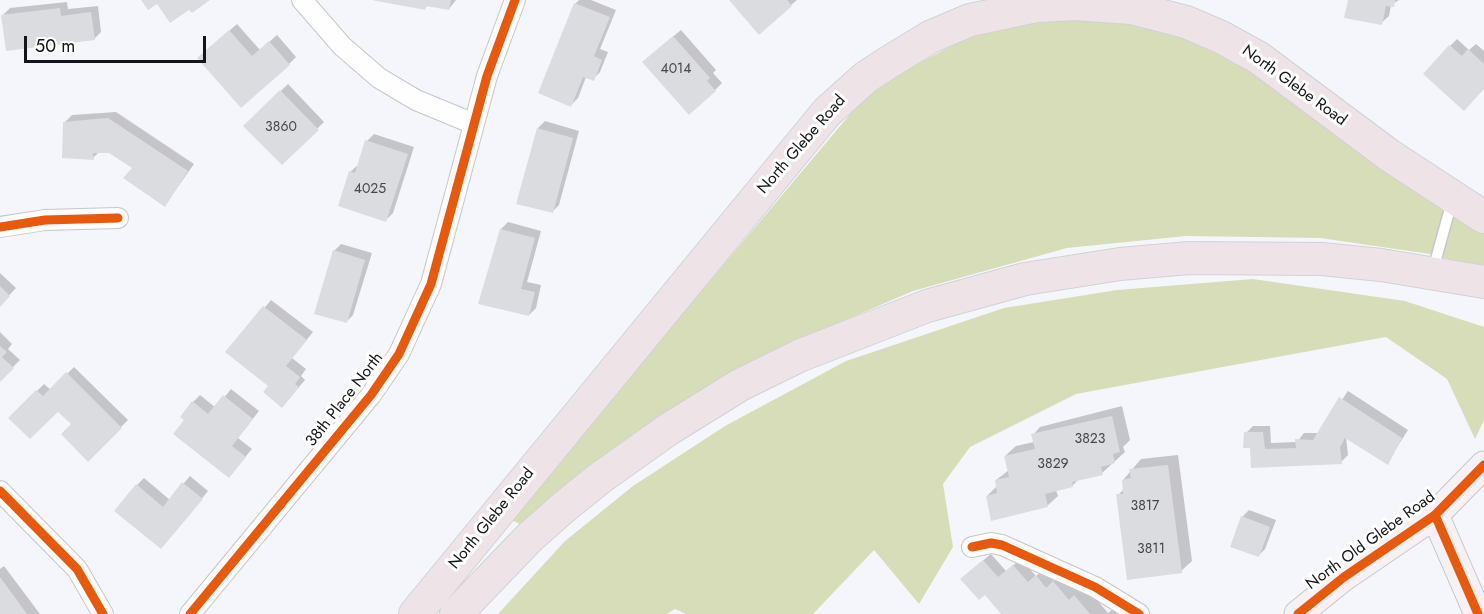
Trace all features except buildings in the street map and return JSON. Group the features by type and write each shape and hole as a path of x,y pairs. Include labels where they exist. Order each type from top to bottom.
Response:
{"main road":[{"name":"North Glebe Road","path":"415,614 827,112 866,77 950,28 1015,10 1076,4 1132,8 1186,22 1221,37 1259,58 1389,155 1484,217"},
{"name":"North Glebe Road","path":"456,614 530,537 633,453 740,385 799,356 891,318 959,296 1025,279 1155,261 1223,257 1301,258 1381,265 1484,282"},
{"path":"1436,274 1484,290"},
{"name":"North Old Glebe Road","path":"1298,614 1344,578 1435,515 1484,465"},
{"path":"1435,515 1478,614"}],"street":[{"path":"302,0 342,46 379,78 416,100 474,124"},
{"name":"38th Place North","path":"190,614 371,395 399,354 431,284 494,53 515,0"},
{"path":"0,227 45,220 118,218"},
{"path":"0,491 77,569 103,614"},
{"path":"972,547 991,543 1002,545 1095,587 1139,614"}],"lane":[{"path":"1436,274 1453,198"}],"green space":[{"path":"1061,18 1137,23 1213,47 1274,84 1346,144 1484,234 1484,269 1430,254 1320,238 1186,236 1067,248 913,291 762,356 629,441 527,528 510,519 872,88 983,29"},
{"path":"1253,279 1405,301 1484,327 1484,420 1475,439 1447,379 1386,337 1076,394 970,447 943,484 953,547 919,604 874,550 813,614 686,614 675,609 667,614 498,614 565,541 633,486 725,426 846,361 1004,308 1117,290"}],"cycle path":[{"path":"190,614 371,395 399,354 431,284 487,76 515,0"},
{"path":"0,227 45,220 118,218"},
{"path":"1298,614 1344,577 1435,515 1484,465"},
{"path":"0,491 77,569 103,614"},
{"path":"1435,515 1478,614"},
{"path":"972,547 991,543 1002,545 1095,587 1139,614"}]}
